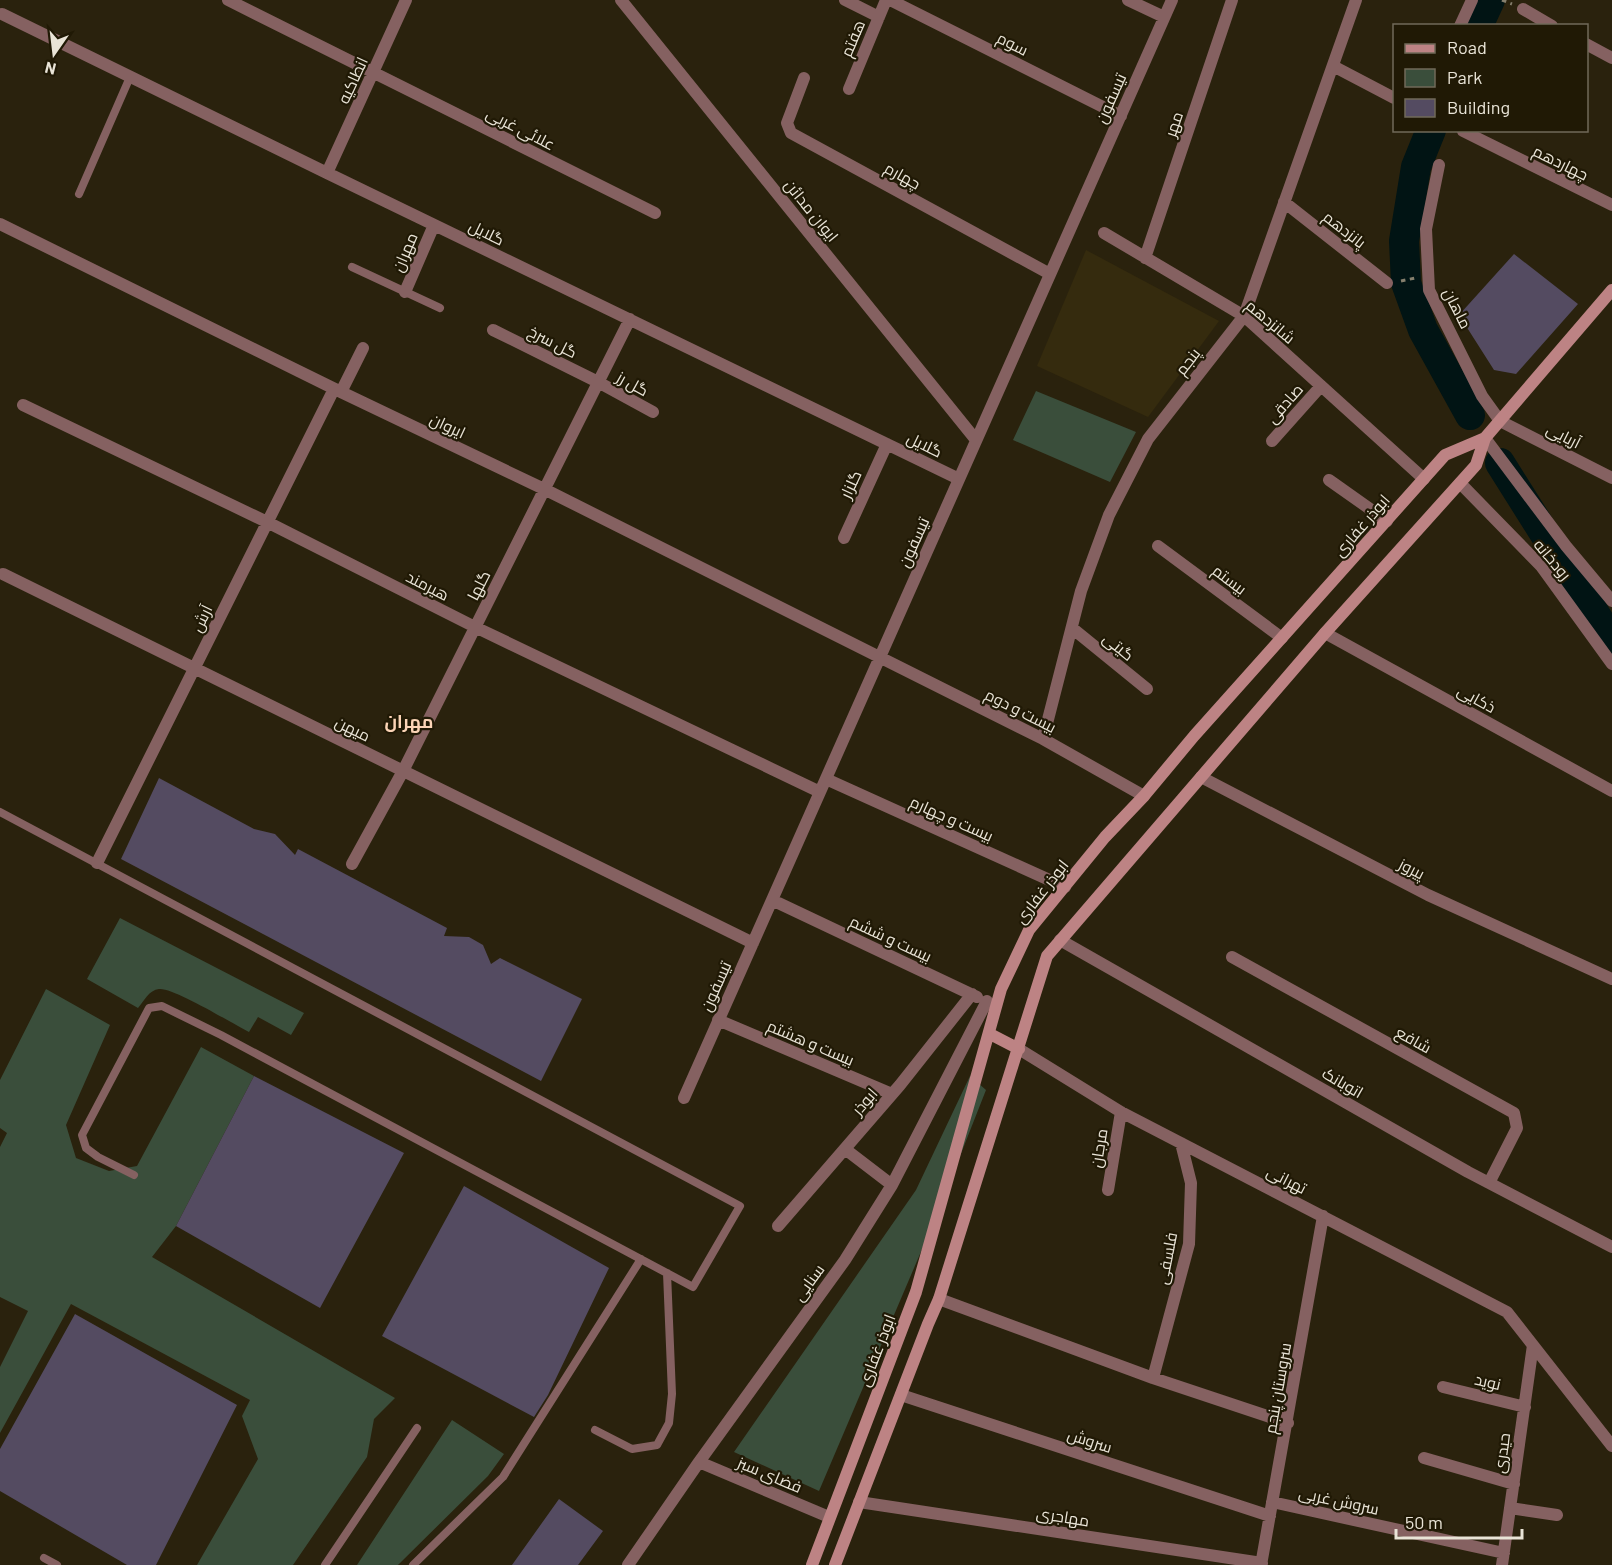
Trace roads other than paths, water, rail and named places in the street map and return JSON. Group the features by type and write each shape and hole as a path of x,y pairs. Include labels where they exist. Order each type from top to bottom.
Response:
{"main road":[{"name":"ابوذر غفاری","path":"835,1565 939,1299 1047,956 1325,633 1476,465 1485,438 1612,290"},
{"name":"ابوذر غفاری","path":"812,1565 916,1292 990,1034 992,1004 1029,930 1105,837 1144,796 1194,736 1445,455 1485,438"},
{"path":"990,1034 1019,1049"}],"street":[{"name":"علائی غربی","path":"228,0 655,213"},
{"name":"انطاکیه","path":"327,173 406,0"},
{"name":"ایوان مدائن","path":"621,0 976,440"},
{"path":"845,0 879,17"},
{"name":"هفتم","path":"849,89 888,0"},
{"name":"سوم","path":"888,0 1121,116"},
{"path":"1128,0 1164,17"},
{"name":"تیسفون","path":"684,1098 1172,0"},
{"name":"مهر","path":"1145,258 1232,0"},
{"name":"پنجم","path":"1043,739 1081,591 1109,515 1148,439 1244,316 1356,0"},
{"path":"1461,24 1472,0"},
{"path":"1523,9 1549,24"},
{"name":"گلایل","path":"2,14 959,479"},
{"path":"1588,45 1612,58"},
{"path":"1333,66 1393,97"},
{"name":"چهارم","path":"804,78 787,123 791,133 1050,274"},
{"name":"چهاردهم","path":"1464,132 1612,205"},
{"name":"ماهان","path":"1439,165 1426,229 1429,290 1482,396 1500,421"},
{"name":"پانزدهم","path":"1284,202 1387,283"},
{"name":"ایروان","path":"0,224 544,489 880,658"},
{"name":"مهران","path":"405,292 434,225"},
{"name":"شانزدهم","path":"1104,233 1244,316 1424,479"},
{"name":"گلها","path":"352,864 403,771 630,319"},
{"name":"گل سرخ","path":"494,330 598,382"},
{"name":"آرش","path":"98,862 267,522 337,390 363,348"},
{"name":"گل رز","path":"598,382 653,412"},
{"name":"صادقی","path":"1272,441 1321,386"},
{"name":"هیرمند","path":"22,405 267,522 475,627 820,792"},
{"name":"آریایی","path":"1500,421 1612,478"},
{"name":"رودخانه","path":"1485,438 1566,546 1612,601"},
{"name":"گلزار","path":"844,538 887,444"},
{"path":"1329,480 1387,520"},
{"name":"رودخانه","path":"1460,483 1541,566 1612,664"},
{"name":"بیستم","path":"1158,546 1282,638"},
{"name":"میهن","path":"3,574 753,943"},
{"name":"گیتی","path":"1072,628 1147,689"},
{"name":"ذکایی","path":"1325,633 1612,791"},
{"name":"بیست و دوم","path":"880,658 1043,739 1144,796"},
{"name":"پیروز","path":"1201,777 1428,895 1612,979"},
{"name":"بیست و چهارم","path":"826,779 1065,887"},
{"name":"بیست و ششم","path":"772,900 992,1004"},
{"name":"اتوبانک","path":"1060,940 1489,1183 1612,1247"},
{"name":"شافع","path":"1232,957 1514,1113 1517,1128 1489,1183"},
{"name":"ابوذر","path":"778,1226 892,1094 972,994"},
{"name":"سنایی","path":"628,1565 844,1260 892,1185 992,1004"},
{"name":"بیست و هشتم","path":"718,1020 892,1094"},
{"name":"تهرانی","path":"1019,1049 1121,1112 1507,1312 1612,1446"},
{"name":"مرجان","path":"1108,1190 1121,1112"},
{"name":"فلسفی","path":"1153,1378 1189,1244 1191,1183 1181,1143"},
{"path":"845,1149 892,1185"},
{"name":"سروستان پنجم","path":"1261,1564 1288,1423 1323,1216"},
{"path":"939,1299 1153,1378 1288,1423"},
{"name":"حیدری","path":"1503,1559 1533,1345"},
{"name":"نوید","path":"1443,1387 1525,1407"},
{"name":"سروش","path":"901,1395 1270,1516"},
{"path":"1424,1458 1514,1484"},
{"name":"فضای سبز","path":"699,1462 829,1517"},
{"name":"مهاجری","path":"859,1502 1261,1564"},
{"name":"سروش غربی","path":"1272,1502 1503,1559"},
{"path":"1510,1508 1557,1515"}],"lane":[{"path":"79,194 130,77"},
{"path":"352,267 440,308"},
{"path":"0,812 98,862 740,1206 693,1287 221,1035 162,1006 149,1008 82,1135 86,1148 98,1157 134,1175"},
{"path":"413,1565 503,1477 641,1259"},
{"path":"595,1430 632,1449 657,1445 664,1435 669,1423 672,1394 667,1273"},
{"path":"325,1565 417,1428"},
{"path":"44,1558 57,1565"}],"waterway":[{"path":"1479,24 1490,0"},
{"path":"1430,132 1416,167 1404,241 1406,283 1423,330 1470,415"},
{"path":"1500,463 1612,641"}],"district":[{"name":"مهران","path":"409,721"}]}
